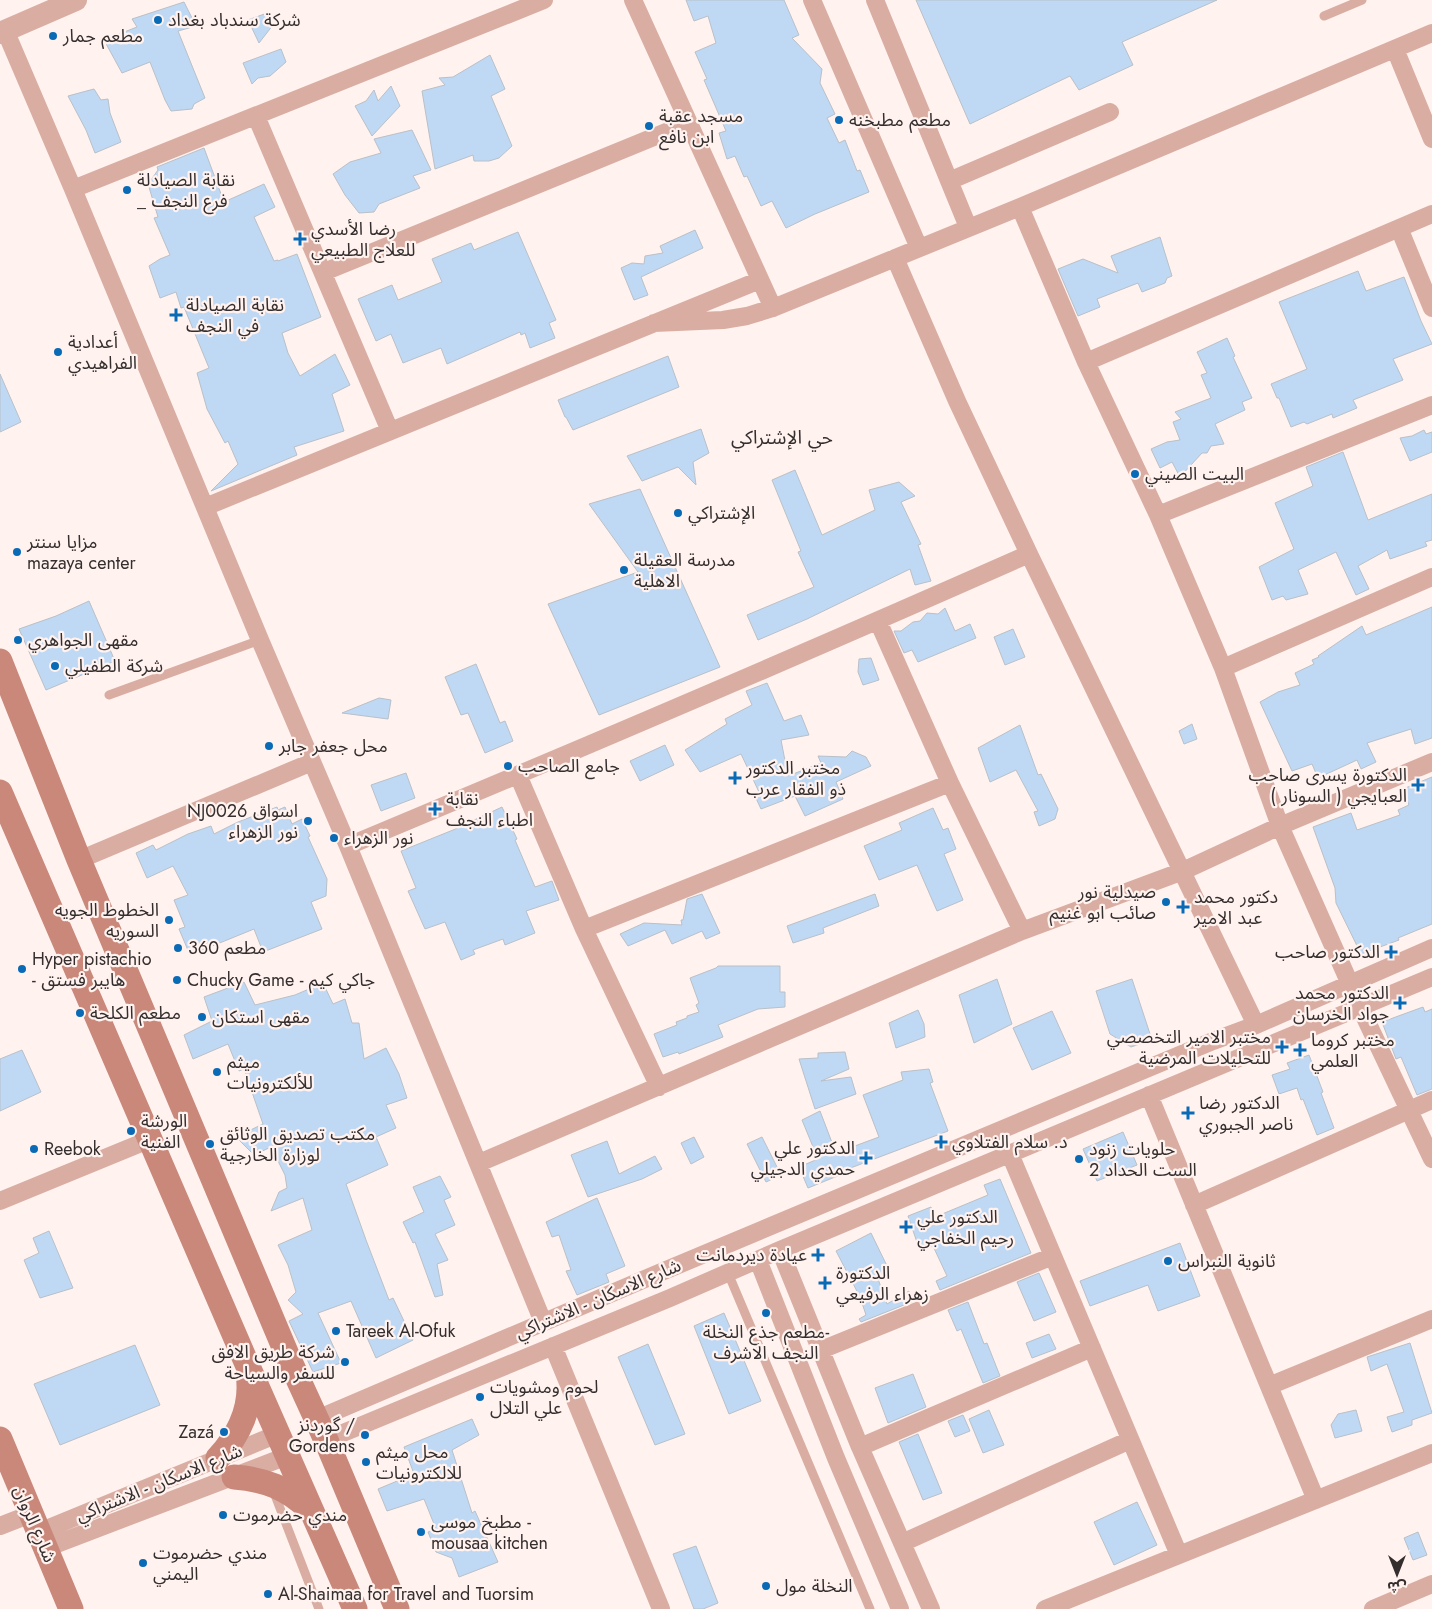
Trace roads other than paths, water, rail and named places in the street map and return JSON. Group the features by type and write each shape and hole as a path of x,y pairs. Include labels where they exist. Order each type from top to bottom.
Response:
{"main road":[{"path":"0,661 79,860 288,1357 321,1429 397,1609"},
{"path":"0,792 355,1609"},
{"path":"205,1267 244,1252"},
{"path":"218,1458 239,1431 245,1415 249,1398 247,1364"},
{"name":"شارع الروان","path":"0,1439 71,1609"},
{"path":"234,1477 252,1478 270,1483 301,1501 314,1514"}],"street":[{"path":"76,0 2,32 73,189 260,640 348,846 543,1322"},
{"path":"73,189 544,0"},
{"path":"633,0 773,308"},
{"path":"812,0 919,248"},
{"path":"875,0 968,227"},
{"path":"654,324 723,320 773,308 1020,207 1432,33"},
{"path":"1395,49 1432,138"},
{"path":"949,181 1110,112"},
{"path":"256,116 324,272 390,431"},
{"path":"324,272 688,123"},
{"path":"1020,207 1086,362 1158,515 1223,668 1280,826 1350,984"},
{"path":"1086,362 1432,214"},
{"path":"1399,228 1432,308"},
{"path":"895,258 957,401 1029,554 1256,1025"},
{"path":"205,507 760,280"},
{"path":"1158,515 1432,404"},
{"path":"348,846 878,621 1029,554"},
{"path":"1223,668 1432,577"},
{"path":"878,621 950,783 1022,931"},
{"path":"79,860 312,762"},
{"path":"479,1163 1022,931 1183,871 1280,826 1432,762"},
{"path":"518,775 584,929 659,1087"},
{"path":"584,929 950,783"},
{"name":"شارع الاسكان - الاشتراكي","path":"321,1429 543,1322 1213,1041 1256,1025 1432,948"},
{"name":"شارع الاسكان - الاشتراكي","path":"321,1429 553,1346 1432,976"},
{"path":"1360,1007 1432,1159"},
{"path":"1213,1041 1206,1051 1207,1059 1213,1064 1224,1064"},
{"path":"1149,1095 1316,1500"},
{"path":"1194,1205 1432,1100"},
{"path":"0,1201 151,1139"},
{"path":"1010,1154 1179,1555"},
{"path":"780,1250 860,1447 931,1609"},
{"path":"820,1350 1053,1256"},
{"path":"758,1260 836,1458 900,1609"},
{"path":"659,1273 670,1298"},
{"path":"1269,1386 1432,1319"},
{"path":"553,1346 661,1609"},
{"path":"860,1447 1092,1348"},
{"path":"902,1543 1130,1440"},
{"name":"شارع الاسكان - الاشتراكي","path":"39,1531 218,1458 283,1445"},
{"name":"شارع الاسكان - الاشتراكي","path":"39,1531 234,1477 283,1445"},
{"path":"1045,1609 1432,1453"},
{"path":"0,1526 39,1531"},
{"path":"1373,1609 1432,1584"}],"lane":[{"path":"1324,16 1362,0"},
{"path":"109,696 260,640"},
{"path":"728,1273 870,1609"},
{"path":"270,1483 319,1609"}],"place":[{"name":"شركة سندباد بغداد","path":"158,20"},
{"name":"مطعم جمار","path":"53,36"},
{"name":"مطعم مطبخنه","path":"839,120"},
{"name":"مسجد عقبة ابن نافع","path":"649,126"},
{"name":"نقابة الصيادلة _ فرع النجف","path":"127,190"},
{"name":"رضا الأسدي للعلاج الطبيعي","path":"300,239"},
{"name":"نقابة الصيادلة في النجف","path":"176,315"},
{"name":"أعدادية الفراهيدي","path":"58,352"},
{"name":"البيت الصيني","path":"1135,474"},
{"name":"الإشتراكي","path":"678,513"},
{"name":"مزايا سنتر mazaya center","path":"17,552"},
{"name":"مدرسة العقيلة الاهلية","path":"624,570"},
{"name":"مقهى الجواهري","path":"18,640"},
{"name":"شركة الطفيلي","path":"55,666"},
{"name":"محل جعفر جابر","path":"269,746"},
{"name":"جامع الصاحب","path":"508,766"},
{"name":"مختبر الدكتور ذو الفقار عرب","path":"735,778"},
{"name":"الدكتورة يسرى صاحب العبايجي ( السونار )","path":"1418,785"},
{"name":"نقابة اطباء النجف","path":"435,809"},
{"name":"NJ0026 اسواق نور الزهراء","path":"308,821"},
{"name":"نور الزهراء","path":"334,838"},
{"name":"صيدلية نور صائب ابو غنيم","path":"1166,902"},
{"name":"دكتور محمد عبد الامير","path":"1183,907"},
{"name":"الخطوط الجويه السوريه","path":"169,920"},
{"name":"مطعم 360","path":"178,948"},
{"name":"الدكتور صاحب","path":"1391,952"},
{"name":"Hyper pistachio - هايبر فستق","path":"22,969"},
{"name":"Chucky Game - جاكي كيم","path":"177,980"},
{"name":"الدكتور محمد جواد الخرسان","path":"1400,1003"},
{"name":"مطعم الكلحة","path":"80,1013"},
{"name":"مقهى استكان","path":"202,1017"},
{"name":"مختبر الامير التخصصي للتحليلات المرضية","path":"1282,1047"},
{"name":"مختبر كروما العلمي","path":"1300,1050"},
{"name":"ميثم للألكترونيات","path":"217,1072"},
{"name":"الدكتور رضا ناصر الجبوري","path":"1188,1113"},
{"name":"الورشة الفنية","path":"131,1131"},
{"name":"د. سلام الفتلاوي","path":"941,1142"},
{"name":"مكتب تصديق الوثائق لوزارة الخارجية","path":"210,1144"},
{"name":"Reebok","path":"34,1149"},
{"name":"الدكتور علي حمدي الدجيلي","path":"866,1158"},
{"name":"حلويات زنود الست الحداد 2","path":"1079,1159"},
{"name":"الدكتور علي رحيم الخفاجي","path":"906,1227"},
{"name":"عيادة ديردمانت","path":"818,1255"},
{"name":"ثانوية النبراس","path":"1168,1261"},
{"name":"الدكتورة زهراء الرفيعي","path":"825,1283"},
{"name":"مطعم جذع النخلة- النجف الاشرف","path":"766,1313"},
{"name":"Tareek Al-Ofuk","path":"336,1331"},
{"name":"شركة طريق الافق للسفر والسياحة","path":"345,1362"},
{"name":"لحوم ومشويات علي التلال","path":"480,1397"},
{"name":"Zazá","path":"224,1432"},
{"name":"گوردنز / Gordens","path":"365,1435"},
{"name":"محل ميثم للالكترونيات","path":"366,1462"},
{"name":"مندي حضرموت","path":"223,1515"},
{"name":"مطبخ موسى - mousaa kitchen","path":"421,1532"},
{"name":"مندي حضرموت اليمني","path":"143,1563"},
{"name":"النخلة مول","path":"766,1586"},
{"name":"Al-Shaimaa for Travel and Tuorsim","path":"268,1594"}],"district":[{"name":"حي الإشتراكي","path":"782,437"}]}
